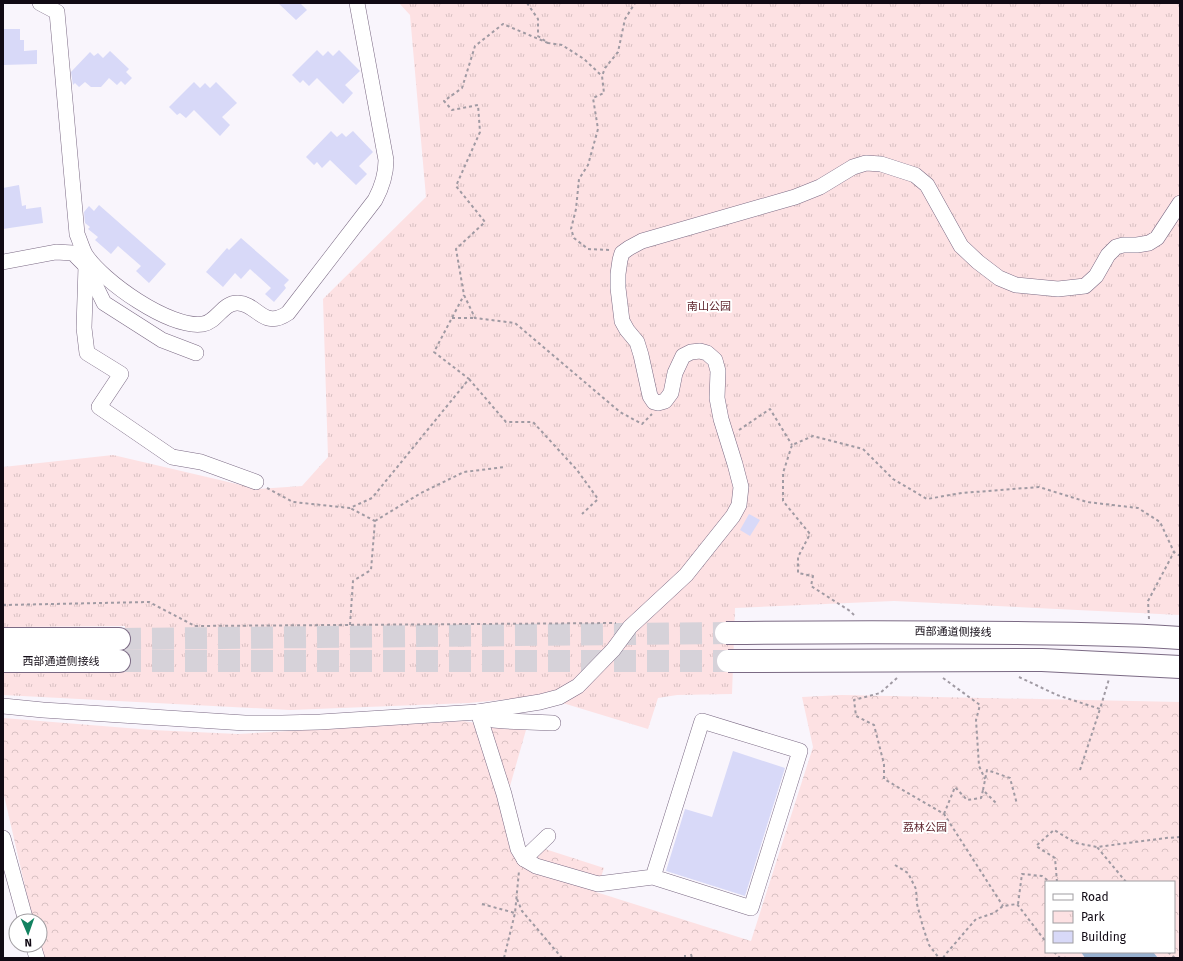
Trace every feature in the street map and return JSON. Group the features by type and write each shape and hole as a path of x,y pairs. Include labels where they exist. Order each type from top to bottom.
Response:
{"highway":[{"name":"西部通道侧接线","path":"726,633 1043,633 1159,636 1180,638"},
{"name":"西部通道侧接线","path":"3,639 119,639"},
{"path":"728,661 1042,660 1180,667"},
{"name":"西部通道侧接线","path":"3,661 119,662"}],"street":[{"path":"40,3 57,12 77,234 85,254 107,278 133,298 162,314 193,325 204,324 215,319 229,305 237,302 245,304 266,318 283,316 288,313 375,200 380,191 384,181 386,160 357,3"},
{"path":"3,706 245,723 320,722 478,712 540,702 559,697 578,686 613,650 630,627 686,575 732,516 739,504 741,487 721,419 717,398 718,371 715,360 700,351 691,352 683,356 675,373 671,393 665,401 658,403 654,402 650,396 637,342 622,321 618,274 622,253 642,242 795,198 820,187 853,167 866,163 881,164 916,175 927,185 961,246 978,262 1000,278 1016,285 1058,289 1085,286 1096,276 1108,255 1116,247 1149,243 1157,238 1180,203"},
{"path":"3,262 56,252 73,253 86,266 104,303 162,340 196,353"},
{"path":"86,266 84,328 87,353 121,374 99,407 172,457 201,462 256,482"},
{"path":"478,712 493,720 553,723"},
{"path":"478,712 504,794 518,849 524,859 536,866 598,884 653,877 751,908 800,751 702,721 653,877"},
{"path":"524,859 548,836"},
{"path":"3,838 24,913"}],"path":[{"path":"527,3 538,19 538,36 548,43"},
{"path":"622,253 607,250 588,249 574,238 571,229 576,209 579,179 588,165 598,129 593,98 604,93 602,76 604,68 618,52 625,19 635,3"},
{"path":"475,318 464,295 456,249 485,222 456,186 480,132 478,105 452,110 444,102 462,88 475,46 503,24 548,43 562,45 584,59 602,76"},
{"path":"464,295 434,352 469,379 506,422 533,422 577,470 598,499 582,514"},
{"path":"452,318 475,318 514,322 620,412 642,424 665,401"},
{"path":"350,508 372,498 469,379"},
{"path":"727,438 770,409 792,444 783,473 783,501 810,534 798,557 798,573 813,576 811,586 850,611 855,616"},
{"path":"792,444 813,436 863,449 894,479 927,499 962,493 1039,487 1087,502 1138,508 1160,522 1174,552 1180,556"},
{"path":"375,521 421,493 464,472 505,467"},
{"path":"256,482 293,502 350,508 375,521"},
{"path":"350,625 353,581 371,570 375,521"},
{"path":"1149,623 1148,601 1174,552"},
{"path":"3,605 149,602 195,626 635,623"},
{"path":"1080,770 1111,672"},
{"path":"1014,673 1020,678 1057,695 1100,709"},
{"path":"941,676 980,705 976,720 978,766 985,779"},
{"path":"897,678 880,693 854,700 856,716 874,725 884,764 884,779 944,814 1003,906"},
{"path":"944,814 955,787 967,800 981,798 987,770 1010,778 1017,804"},
{"path":"983,790 997,804"},
{"path":"1057,881 1055,858 1036,846 1054,830 1076,843 1097,848 1180,837"},
{"path":"1097,848 1125,881"},
{"path":"504,958 515,913 520,870 524,859"},
{"path":"895,865 908,873 916,889 917,904 922,926 929,945 939,958"},
{"path":"1045,941 1018,904 1022,874 1042,876 1049,881"},
{"path":"517,898 522,911 562,958"},
{"path":"482,904 515,913"},
{"path":"943,958 976,919 994,913 1003,906 1018,904"},
{"path":"691,954 692,958"}],"green space":[{"name":"南山公园","path":"399,3 1180,3 1180,615 894,601 735,608 732,694 677,695 658,698 648,729 566,704 530,697 469,703 290,710 3,695 3,670 125,671 125,626 3,627 3,467 113,455 258,489 302,486 328,457 323,299 426,197 410,15"},
{"name":"荔林公园","path":"842,695 1180,702 1180,958 1158,958 1154,953 1175,953 1175,881 1045,881 1045,953 1082,953 1085,958 42,958 41,953 48,953 48,913 31,913 3,791 3,718 152,730 238,734 463,721 526,730 510,786 500,792 527,869 545,849 604,868 596,892 751,941 813,747 802,697"}],"water":[{"path":"1082,953 1154,953 1158,958 1085,958"}],"building":[{"path":"278,3 300,3 307,10 296,20"},
{"path":"3,29 20,29 20,40 24,40 24,51 37,50 37,64 3,65"},
{"path":"317,50 323,56 328,51 333,56 339,50 360,71 345,85 353,93 343,104 317,78 309,86 303,80 300,83 292,75"},
{"path":"110,51 129,69 126,72 132,78 125,85 121,81 117,85 109,78 101,87 91,87 85,82 79,87 75,83 73,85 71,72 90,52 94,56 98,53 103,58"},
{"path":"194,82 200,88 205,83 210,88 216,82 237,103 222,117 230,125 220,136 194,110 186,118 180,113 177,115 169,107"},
{"path":"331,131 337,137 342,133 346,137 353,131 373,152 359,166 367,174 356,185 330,160 322,168 317,162 314,165 306,157"},
{"path":"19,185 22,206 26,205 26,209 41,207 43,223 3,229 3,188"},
{"path":"99,205 166,264 149,283 136,271 141,266 118,246 111,254 95,240 98,237 88,229 90,227 85,223 84,212 89,206 94,211"},
{"path":"241,238 289,280 284,285 286,288 274,302 265,294 271,288 250,269 241,279 235,273 223,287 206,272 227,248 229,250"},
{"path":"749,514 760,520 750,536 740,530"},
{"path":"733,751 785,768 745,896 666,871 685,809 712,817"}],"tunnel":[{"path":"119,639 726,633"},
{"path":"119,661 728,661"}]}
